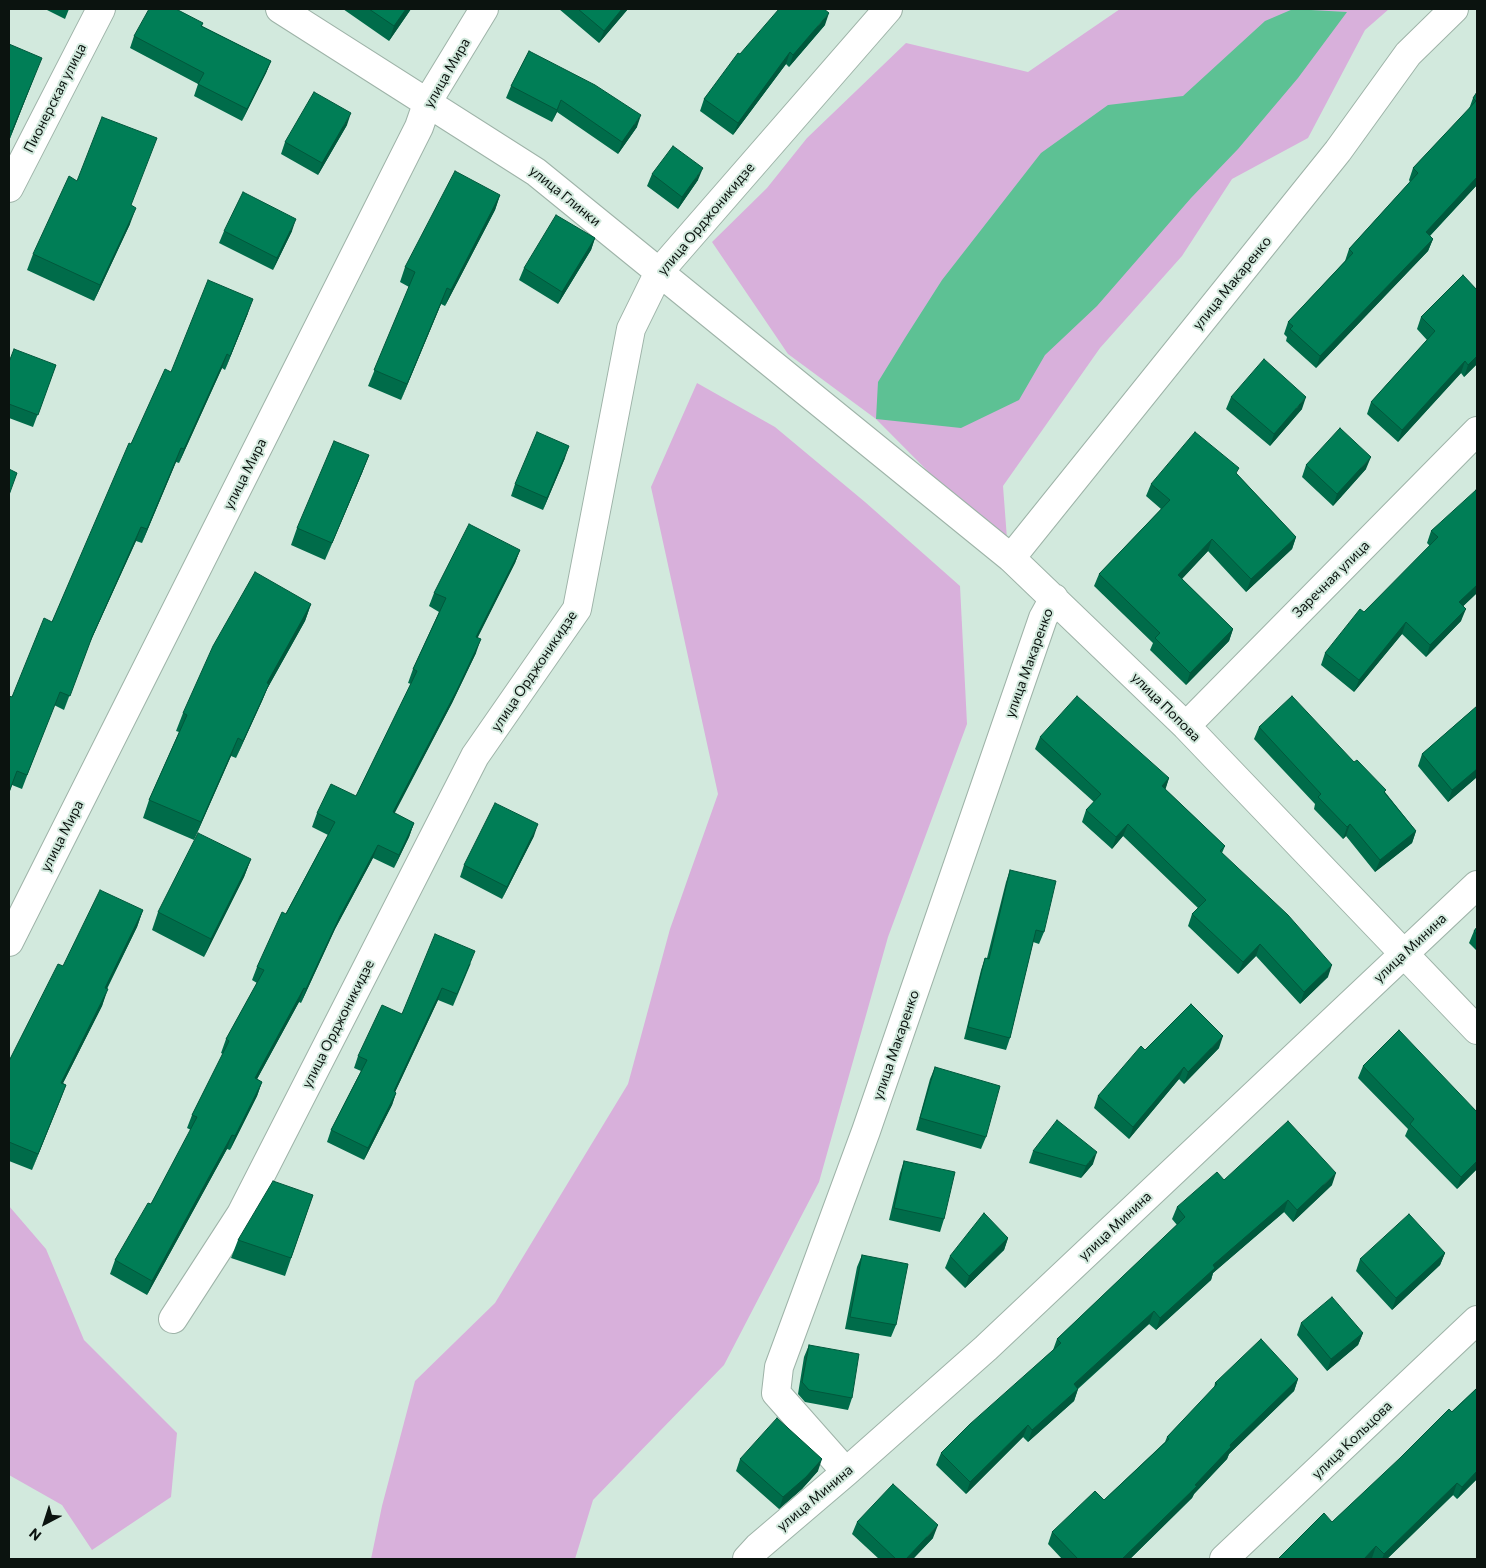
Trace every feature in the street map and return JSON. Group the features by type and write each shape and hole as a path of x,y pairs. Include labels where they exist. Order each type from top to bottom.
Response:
{"street":[{"name":"Пионерская улица","path":"9,188 101,9"},
{"name":"улица Глинки","path":"280,9 428,101 536,172 830,411"},
{"name":"улица Мира","path":"9,942 420,127 428,101 484,9"},
{"name":"улица Орджоникидзе","path":"172,1318 241,1214 475,756 577,609 631,329 659,272 888,9"},
{"name":"улица Макаренко","path":"1011,558 1338,151 1408,54 1454,9"},
{"name":"улица Попова","path":"830,411 1011,558 1054,598 1186,726 1477,1030"},
{"name":"Заречная улица","path":"1186,726 1477,431"},
{"name":"улица Макаренко","path":"846,1472 776,1393 779,1367 866,1131 1043,618 1054,598"},
{"name":"улица Минина","path":"746,1559 986,1348 1477,885"},
{"name":"улица Кольцова","path":"1224,1559 1477,1320"}],"shaded area":[{"path":"1120,9 1389,9 1365,30 1308,138 1232,179 1182,256 1100,348 1003,486 1008,552 876,419 788,354 712,242 767,188 807,138 906,43 1028,72"},
{"path":"1293,9 1347,12 1298,78 1238,149 1191,198 1097,306 1045,355 1019,400 961,428 876,419 878,382 905,338 942,280 1041,153 1108,105 1183,96 1265,21"},
{"path":"697,383 775,427 865,502 960,586 967,724 888,937 819,1182 724,1365 593,1500 575,1559 371,1559 382,1506 415,1381 495,1303 628,1084 670,929 718,794 651,487"},
{"path":"9,1206 46,1249 84,1340 177,1433 171,1497 92,1550 62,1505 9,1475"}],"building":[{"path":"149,9 176,9 203,23 201,26 271,61 247,109 198,84 204,73 134,36"},
{"path":"369,9 406,9 394,26"},
{"path":"578,9 622,9 604,31"},
{"path":"779,9 824,9 829,13 793,55 790,52 738,123 704,99 738,53 740,54"},
{"path":"9,44 42,58 12,131 9,130"},
{"path":"529,51 595,85 641,115 622,142 561,100 557,110 511,86"},
{"path":"314,92 351,113 322,163 285,142"},
{"path":"1477,92 1477,177 1426,232 1433,239 1320,356 1290,329 1293,326 1288,322 1353,253 1349,249 1418,173 1413,168 1476,101 1473,98"},
{"path":"102,117 157,138 131,205 136,208 100,285 33,254 69,176 77,181"},
{"path":"673,146 703,168 682,197 652,174"},
{"path":"455,171 500,195 451,290 447,288 407,384 374,370 415,272 405,267"},
{"path":"243,192 296,219 277,258 224,231"},
{"path":"556,215 595,238 562,292 524,268"},
{"path":"1463,275 1477,290 1477,356 1468,365 1465,361 1402,430 1371,402 1435,331 1421,317"},
{"path":"208,280 253,299 230,356 227,354 184,449 181,448 147,529 141,527 92,637 70,696 60,692 27,775 17,771 9,792 9,696 12,697 44,618 52,622 129,443 131,444 165,369 171,372"},
{"path":"14,349 56,365 38,415 9,404 9,362"},
{"path":"1264,359 1306,397 1274,434 1231,397"},
{"path":"1340,428 1371,457 1337,494 1306,465"},
{"path":"537,432 569,446 547,498 515,484"},
{"path":"1195,432 1239,468 1236,473 1296,537 1251,579 1212,539 1178,575 1233,629 1190,673 1155,638 1160,633 1099,574 1170,500 1151,484"},
{"path":"334,441 369,455 332,543 297,528"},
{"path":"9,469 17,473 9,495"},
{"path":"1476,490 1477,585 1459,602 1466,609 1430,645 1406,622 1359,680 1325,653 1360,609 1364,612 1438,537 1431,531"},
{"path":"469,524 520,550 476,637 481,639 457,690 393,812 414,823 399,855 378,845 340,916 306,989 304,988 255,1078 262,1082 235,1136 232,1135 152,1281 115,1260 148,1203 151,1204 197,1117 192,1115 229,1041 226,1039 264,970 257,967 282,912 286,914 335,822 317,813 331,784 356,796 417,671 413,669 446,598 434,593"},
{"path":"255,572 311,604 267,683 269,684 243,741 238,738 201,822 149,800 187,715 183,713 213,646"},
{"path":"1077,696 1169,778 1162,786 1225,846 1220,851 1288,915 1332,965 1304,992 1260,944 1243,962 1192,914 1206,900 1128,824 1116,837 1086,810 1101,794 1040,737"},
{"path":"1292,696 1354,762 1357,760 1386,790 1384,792 1416,831 1380,860 1350,824 1347,827 1318,797 1321,794 1259,727"},
{"path":"1477,706 1477,769 1452,790 1422,754"},
{"path":"495,803 538,824 507,887 464,865"},
{"path":"198,833 251,859 211,939 158,912"},
{"path":"1010,870 1056,881 1044,932 1036,930 1010,1038 968,1027 985,958 989,959"},
{"path":"100,890 143,910 105,988 108,989 61,1083 66,1085 38,1154 9,1142 9,1061 58,964 63,966"},
{"path":"435,934 475,951 457,994 442,988 394,1091 396,1093 368,1148 331,1130 367,1060 358,1056 382,1005 402,1014"},
{"path":"1191,1004 1223,1036 1188,1072 1184,1067 1133,1127 1098,1096 1141,1046 1145,1050"},
{"path":"1399,1030 1477,1112 1477,1161 1461,1177 1410,1124 1414,1119 1363,1066"},
{"path":"935,1067 1000,1086 986,1137 920,1118"},
{"path":"1057,1120 1097,1152 1086,1166 1033,1151"},
{"path":"1288,1121 1336,1173 1297,1210 1288,1200 1213,1265 1215,1268 1160,1318 1154,1311 1074,1384 1078,1389 1032,1430 1028,1425 970,1482 941,1453 970,1424 1061,1343 1057,1339 1185,1217 1177,1207 1217,1172 1224,1180"},
{"path":"904,1161 955,1172 944,1219 894,1208"},
{"path":"273,1181 313,1195 291,1258 238,1240"},
{"path":"984,1213 1008,1238 969,1276 950,1256"},
{"path":"1409,1214 1445,1253 1396,1298 1360,1259"},
{"path":"862,1255 908,1264 896,1325 850,1317"},
{"path":"1332,1297 1363,1333 1331,1359 1301,1323"},
{"path":"1261,1339 1298,1379 1230,1445 1231,1447 1195,1485 1197,1486 1122,1559 1078,1559 1052,1532 1095,1491 1104,1500 1169,1439 1167,1437 1217,1384 1215,1383"},
{"path":"809,1345 859,1354 852,1398 809,1390 802,1382"},
{"path":"1477,1388 1477,1471 1462,1487 1457,1483 1384,1554 1376,1546 1364,1559 1279,1558 1324,1513 1332,1522 1449,1409 1452,1412"},
{"path":"777,1418 822,1459 806,1477 783,1497 740,1459"},
{"path":"893,1484 938,1525 906,1559 896,1559 857,1522"}]}
